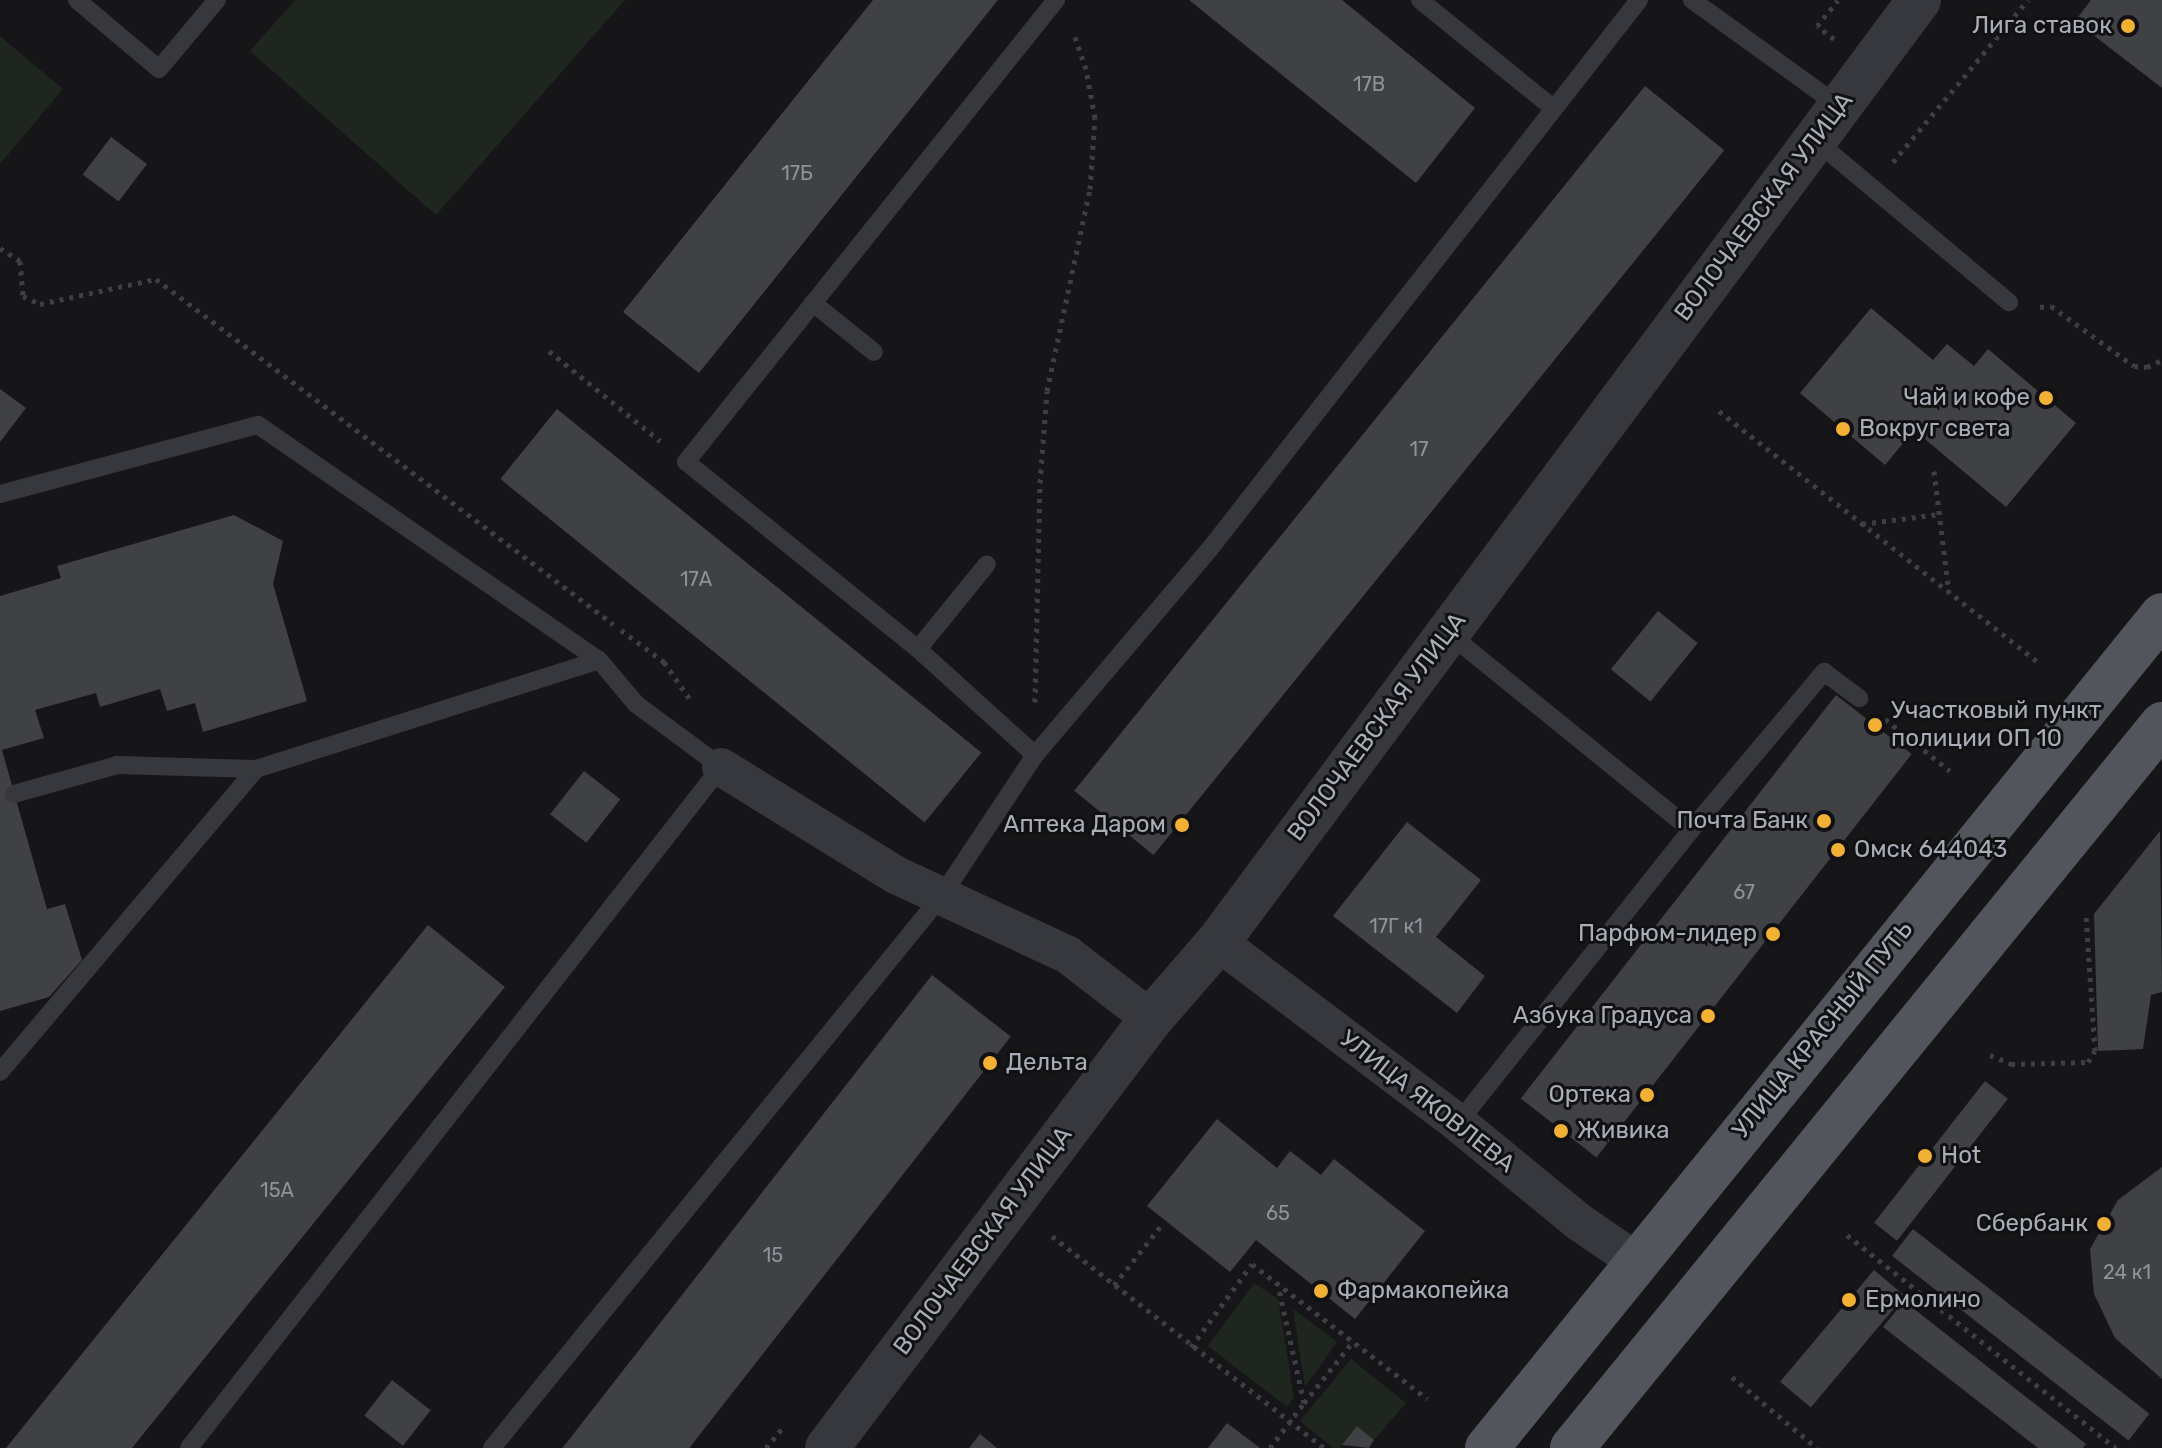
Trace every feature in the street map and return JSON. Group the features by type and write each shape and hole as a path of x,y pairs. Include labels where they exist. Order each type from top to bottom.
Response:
{"main road":[{"name":"УЛИЦА КРАСНЫЙ ПУТЬ","path":"1487,1448 2162,615"},
{"path":"1572,1448 2162,724"},
{"path":"1636,1261 1696,1296"}],"street":[{"name":"ВОЛОЧАЕВСКАЯ УЛИЦА","path":"827,1448 1151,1019 1218,942 1919,0"},
{"path":"721,767 896,875 943,894 1068,955 1151,1019"},
{"name":"УЛИЦА ЯКОВЛЕВА","path":"1218,942 1458,1123 1579,1222 1636,1261"}],"lane":[{"path":"77,0 159,69 217,0"},
{"path":"1035,755 918,649 686,462 1056,0"},
{"path":"1420,0 1553,108"},
{"path":"492,1448 943,894 1035,755 1209,550 1639,0"},
{"path":"1692,0 1827,123 1872,188 2009,302"},
{"path":"813,303 874,352"},
{"path":"0,494 258,425 599,660 636,704 721,767 189,1448"},
{"path":"918,649 987,564"},
{"path":"1447,632 1691,830"},
{"path":"14,794 117,765 256,769 599,660"},
{"path":"1458,1123 1691,830 1824,672 1859,698"},
{"path":"0,1072 256,769"}],"path":[{"path":"1872,188 2028,0"},
{"path":"1035,755 1040,483 1047,391 1090,189 1095,118 1086,69 1071,28"},
{"path":"0,248 20,261 23,296"},
{"path":"2009,302 2022,311 2051,306 2134,366 2147,367 2162,360"},
{"path":"549,351 686,462"},
{"path":"1719,411 2039,663"},
{"path":"1934,471 1949,593"},
{"path":"1862,524 1939,514"},
{"path":"1859,698 1950,771"},
{"path":"1990,1055 2011,1064 2088,1062 2095,1051 2086,914"},
{"path":"1114,1285 1161,1226"},
{"path":"1847,1235 2114,1448"},
{"path":"1052,1236 1324,1448"},
{"path":"1191,1347 1252,1264 1279,1288 1427,1399"},
{"path":"1279,1288 1304,1403"},
{"path":"1270,1448 1352,1343"},
{"path":"1732,1377 1817,1448"}],"shaded area":[{"path":"295,0 625,0 436,215 250,51"},
{"path":"0,36 63,89 0,164"},
{"path":"1254,1283 1278,1299 1294,1397 1287,1407 1208,1346"},
{"path":"1293,1309 1337,1342 1305,1387"},
{"path":"1351,1359 1406,1403 1374,1440 1357,1426 1340,1448 1333,1448 1300,1421"}],"building":[{"path":"873,0 998,0 699,373 623,312"},
{"path":"1189,0 1342,0 1475,108 1416,183"},
{"path":"2091,0 2162,0 2162,88 2075,21"},
{"path":"1645,86 1724,150 1153,855 1074,791"},
{"path":"111,137 147,164 119,202 83,175"},
{"path":"1871,308 1933,360 1947,344 1974,366 1988,349 2076,423 2006,507 1914,430 1885,465 1800,393"},
{"path":"0,389 26,408 0,442"},
{"path":"557,409 981,753 925,823 500,479"},
{"path":"234,515 283,541 273,584 307,701 203,732 195,703 167,711 160,689 100,707 96,693 35,710 44,738 2,750 47,909 65,904 82,960 49,997 0,1011 0,596 61,578 57,566"},
{"path":"1658,611 1698,643 1650,701 1611,669"},
{"path":"1836,695 1912,754 1596,1158 1521,1098"},
{"path":"584,771 620,799 586,843 550,814"},
{"path":"1407,822 1481,880 1436,937 1485,976 1457,1013 1333,916"},
{"path":"2160,831 2162,992 2151,995 2143,1049 2098,1051 2094,914"},
{"path":"428,925 505,987 132,1448 6,1448"},
{"path":"932,975 1011,1037 689,1448 562,1448"},
{"path":"1985,1081 2008,1099 1897,1241 1874,1223"},
{"path":"1217,1119 1277,1168 1290,1151 1321,1175 1334,1159 1425,1231 1355,1319 1256,1240 1230,1272 1147,1206"},
{"path":"2162,1167 2162,1379 2115,1338 2094,1294 2090,1249 2118,1200"},
{"path":"1913,1229 2149,1414 2128,1440 1892,1256"},
{"path":"1874,1270 1905,1296 1811,1408 1780,1382"},
{"path":"1904,1301 2086,1444 2083,1448 2038,1448 1883,1327"},
{"path":"392,1380 431,1410 403,1446 364,1415"},
{"path":"1227,1423 1260,1448 1208,1448"},
{"path":"1357,1426 1374,1440 1369,1448 1342,1445"},
{"path":"980,1434 997,1448 969,1448"}],"place":[{"name":"Лига ставок","path":"2128,26"},
{"name":"Чай и кофе","path":"2046,398"},
{"name":"Вокруг света","path":"1843,429"},
{"name":"Участковый пункт полиции ОП 10","path":"1875,725"},
{"name":"Почта Банк","path":"1824,821"},
{"name":"Аптека Даром","path":"1182,825"},
{"name":"Омск 644043","path":"1838,850"},
{"name":"Парфюм-лидер","path":"1773,934"},
{"name":"Азбука Градуса","path":"1708,1016"},
{"name":"Дельта","path":"990,1063"},
{"name":"Ортека","path":"1647,1095"},
{"name":"Живика","path":"1561,1131"},
{"name":"Hot","path":"1925,1156"},
{"name":"Сбербанк","path":"2104,1224"},
{"name":"Фармакопейка","path":"1321,1291"},
{"name":"Ермолино","path":"1849,1300"}]}
